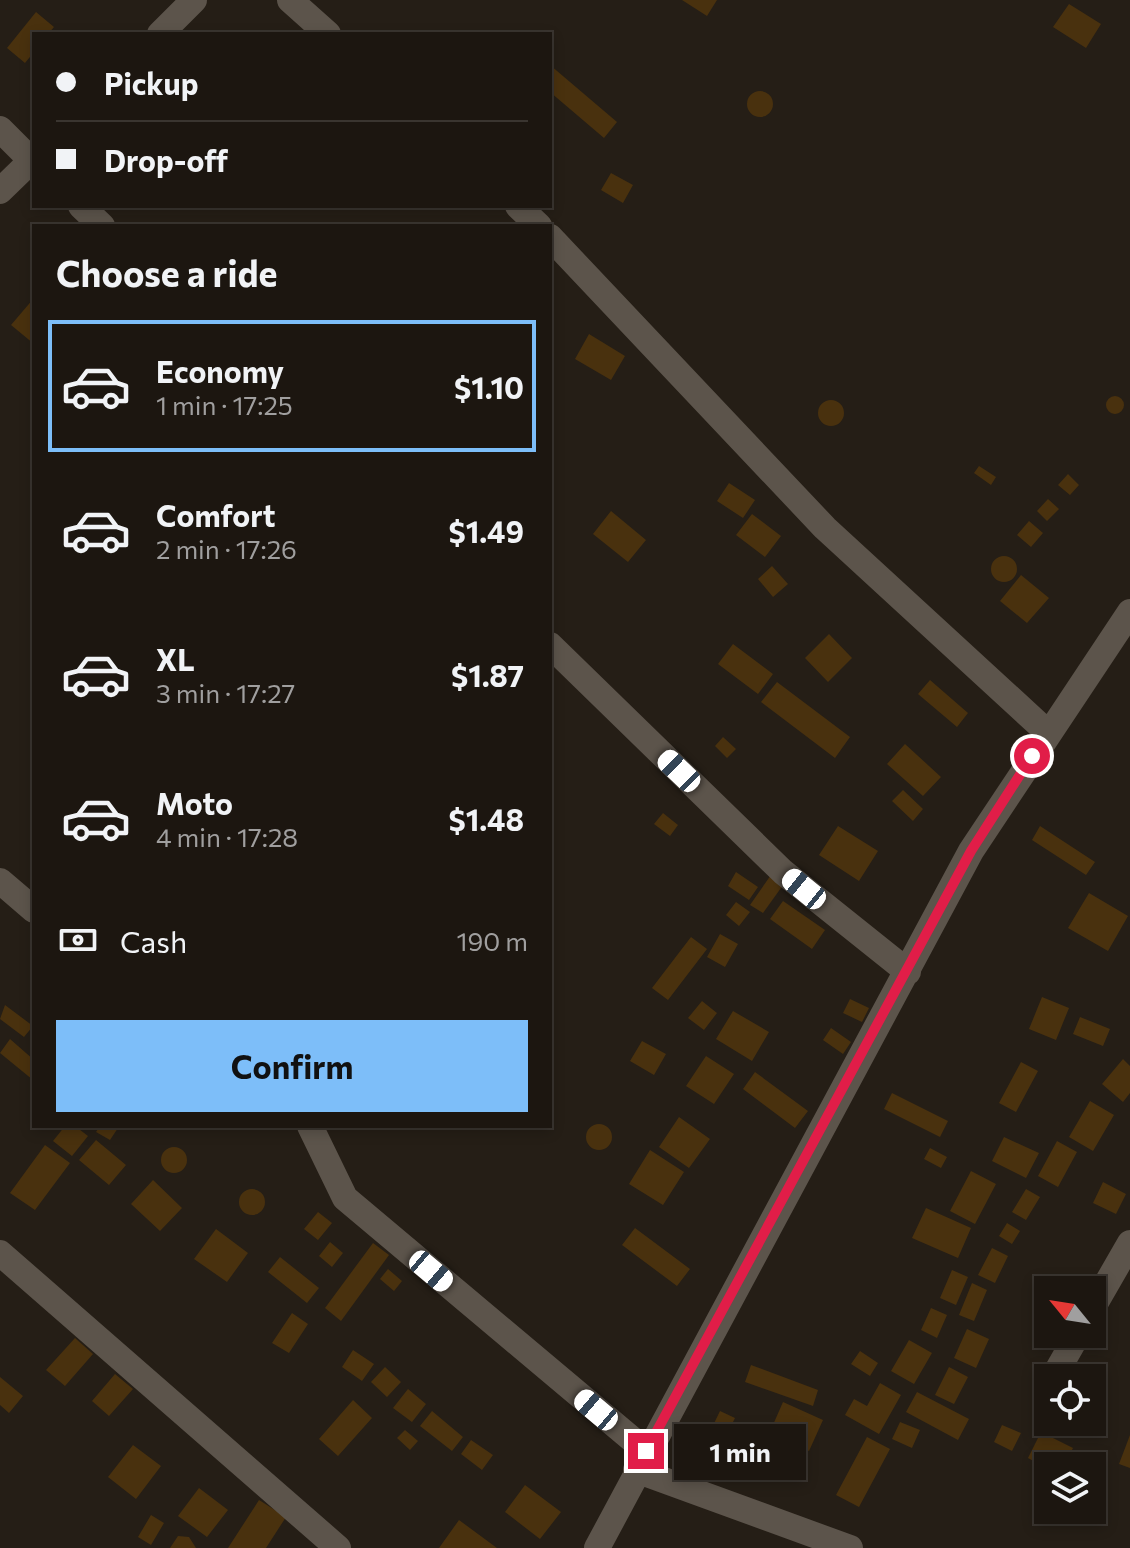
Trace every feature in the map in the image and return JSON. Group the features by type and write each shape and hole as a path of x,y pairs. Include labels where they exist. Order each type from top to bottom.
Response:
{"street":[{"path":"162,32 194,0"},
{"path":"290,0 326,32"},
{"path":"0,129 32,159"},
{"path":"0,191 32,161"},
{"path":"83,208 100,224"},
{"path":"520,208 537,224"},
{"path":"552,239 825,528 1047,732"},
{"path":"597,1548 641,1460 971,851 1047,732 1130,612"},
{"path":"552,647 783,872 908,972"},
{"path":"0,881 32,908"},
{"path":"311,1128 345,1198 641,1460 850,1548"},
{"path":"1106,1285 1130,1243"},
{"path":"0,1253 338,1548"}],"building":[{"path":"682,0 717,0 707,16"},
{"path":"1069,4 1101,24 1086,48 1053,27"},
{"path":"36,12 54,27 50,32 32,32 32,54 25,63 7,48"},
{"path":"552,67 617,122 604,138 552,94"},
{"path":"760,91 769,95 773,104 769,113 760,117 751,113 747,104 751,95"},
{"path":"611,173 633,185 623,203 601,190"},
{"path":"32,300 32,342 11,325"},
{"path":"589,334 625,356 611,380 575,359"},
{"path":"1115,396 1124,405 1115,414 1106,405"},
{"path":"831,400 840,404 844,413 840,422 831,426 822,422 818,413 822,404"},
{"path":"979,466 996,477 991,485 974,473"},
{"path":"1068,474 1079,485 1070,495 1058,485"},
{"path":"729,483 755,500 743,518 717,501"},
{"path":"1048,499 1059,509 1047,521 1037,511"},
{"path":"611,511 646,540 628,562 593,534"},
{"path":"752,514 781,536 765,557 736,535"},
{"path":"1029,521 1043,533 1031,547 1017,535"},
{"path":"1004,556 1013,560 1017,569 1013,578 1004,582 995,578 991,569 995,560"},
{"path":"772,566 788,584 773,597 758,579"},
{"path":"1021,575 1049,598 1027,623 1000,601"},
{"path":"829,634 852,658 828,682 805,658"},
{"path":"733,644 773,674 758,694 718,664"},
{"path":"930,680 968,713 957,727 918,694"},
{"path":"777,682 850,737 835,758 761,702"},
{"path":"723,737 736,749 727,758 715,746"},
{"path":"905,744 941,777 923,796 887,764"},
{"path":"903,790 923,809 913,821 892,801"},
{"path":"663,813 678,825 670,836 654,824"},
{"path":"838,826 878,851 859,881 819,855"},
{"path":"1040,826 1095,862 1086,875 1032,840"},
{"path":"736,872 758,887 749,900 728,886"},
{"path":"773,872 786,881 763,913 750,905"},
{"path":"1089,893 1128,916 1108,951 1068,928"},
{"path":"783,901 825,930 812,949 770,919"},
{"path":"736,902 750,912 739,926 726,915"},
{"path":"720,934 738,944 725,967 707,957"},
{"path":"691,937 707,949 668,1000 652,988"},
{"path":"1042,997 1069,1008 1056,1040 1029,1029"},
{"path":"850,999 869,1008 862,1022 843,1013"},
{"path":"702,1001 717,1013 704,1030 688,1018"},
{"path":"5,1005 32,1027 24,1037 0,1019"},
{"path":"733,1011 769,1032 752,1061 716,1039"},
{"path":"1080,1017 1110,1029 1103,1046 1073,1034"},
{"path":"831,1028 851,1042 843,1054 823,1040"},
{"path":"10,1039 32,1058 32,1079 0,1053"},
{"path":"642,1041 666,1054 654,1075 630,1061"},
{"path":"706,1056 734,1074 714,1104 686,1086"},
{"path":"1123,1059 1130,1066 1130,1093 1123,1102 1102,1084"},
{"path":"1021,1062 1038,1071 1016,1112 999,1103"},
{"path":"755,1072 808,1111 795,1128 743,1089"},
{"path":"892,1093 948,1121 940,1137 884,1109"},
{"path":"1090,1101 1114,1115 1093,1151 1069,1137"},
{"path":"679,1117 710,1139 689,1168 659,1147"},
{"path":"599,1124 608,1128 612,1137 608,1146 599,1150 590,1146 586,1137 590,1128"},
{"path":"63,1128 78,1128 88,1136 72,1156 53,1141"},
{"path":"99,1128 118,1128 110,1140 96,1132"},
{"path":"1004,1137 1039,1153 1026,1178 992,1161"},
{"path":"96,1140 126,1165 109,1185 79,1160"},
{"path":"1057,1141 1077,1152 1058,1187 1038,1176"},
{"path":"45,1145 70,1163 35,1210 10,1193"},
{"path":"174,1147 183,1151 187,1160 183,1169 174,1173 165,1169 161,1160 165,1151"},
{"path":"930,1148 947,1157 941,1168 924,1159"},
{"path":"650,1150 684,1172 663,1205 629,1184"},
{"path":"971,1171 996,1184 975,1224 950,1211"},
{"path":"153,1180 182,1208 160,1231 131,1204"},
{"path":"1103,1182 1126,1194 1116,1214 1093,1203"},
{"path":"252,1189 261,1193 265,1202 261,1211 252,1215 243,1211 239,1202 243,1193"},
{"path":"1026,1189 1040,1197 1026,1220 1012,1212"},
{"path":"926,1208 971,1228 958,1258 912,1238"},
{"path":"318,1212 332,1223 318,1240 304,1229"},
{"path":"1007,1223 1020,1231 1012,1244 999,1236"},
{"path":"635,1228 690,1269 677,1286 622,1245"},
{"path":"216,1229 248,1253 227,1282 194,1259"},
{"path":"330,1242 343,1253 332,1267 319,1256"},
{"path":"373,1243 389,1255 341,1321 325,1308"},
{"path":"992,1248 1008,1256 995,1283 978,1275"},
{"path":"280,1257 319,1288 307,1303 268,1272"},
{"path":"388,1269 402,1281 394,1291 380,1279"},
{"path":"952,1270 968,1277 956,1305 940,1298"},
{"path":"972,1283 987,1290 974,1321 959,1315"},
{"path":"931,1308 947,1315 937,1338 921,1330"},
{"path":"292,1313 308,1324 289,1353 272,1343"},
{"path":"967,1329 989,1339 976,1368 954,1358"},
{"path":"75,1338 93,1354 65,1386 46,1370"},
{"path":"909,1340 932,1353 914,1384 891,1371"},
{"path":"353,1350 374,1364 362,1381 342,1367"},
{"path":"860,1351 878,1363 870,1376 851,1364"},
{"path":"751,1365 818,1390 813,1406 745,1382"},
{"path":"385,1367 401,1382 387,1397 371,1382"},
{"path":"949,1367 968,1377 954,1404 935,1395"},
{"path":"115,1374 133,1389 109,1416 92,1401"},
{"path":"0,1377 23,1396 9,1413 0,1405"},
{"path":"880,1383 901,1395 879,1434 845,1415 854,1399 867,1406"},
{"path":"408,1389 426,1404 412,1422 393,1408"},
{"path":"917,1392 969,1419 958,1440 906,1412"},
{"path":"353,1400 372,1418 338,1456 319,1439"},
{"path":"783,1402 823,1420 809,1451 769,1434"},
{"path":"432,1411 463,1437 452,1451 420,1426"},
{"path":"720,1411 735,1418 719,1450 705,1442"},
{"path":"900,1422 920,1430 912,1448 892,1439"},
{"path":"1002,1425 1021,1433 1012,1451 994,1442"},
{"path":"735,1429 759,1437 752,1456 729,1447"},
{"path":"405,1430 418,1441 410,1450 397,1438"},
{"path":"1130,1435 1130,1468 1119,1464"},
{"path":"1039,1436 1049,1436 1073,1448 1071,1452 1034,1452 1034,1461 1028,1458"},
{"path":"867,1437 890,1449 859,1507 836,1495"},
{"path":"471,1440 493,1455 482,1470 461,1454"},
{"path":"133,1445 161,1466 136,1499 108,1477"},
{"path":"525,1485 561,1512 540,1539 505,1512"},
{"path":"199,1488 228,1510 207,1537 178,1516"},
{"path":"259,1500 286,1517 266,1548 228,1548"},
{"path":"151,1515 164,1523 151,1545 138,1537"},
{"path":"459,1520 497,1548 439,1548"},
{"path":"178,1536 189,1537 196,1548 170,1548"}],"route":[{"path":"646,1451 971,851 1032,756"}]}
